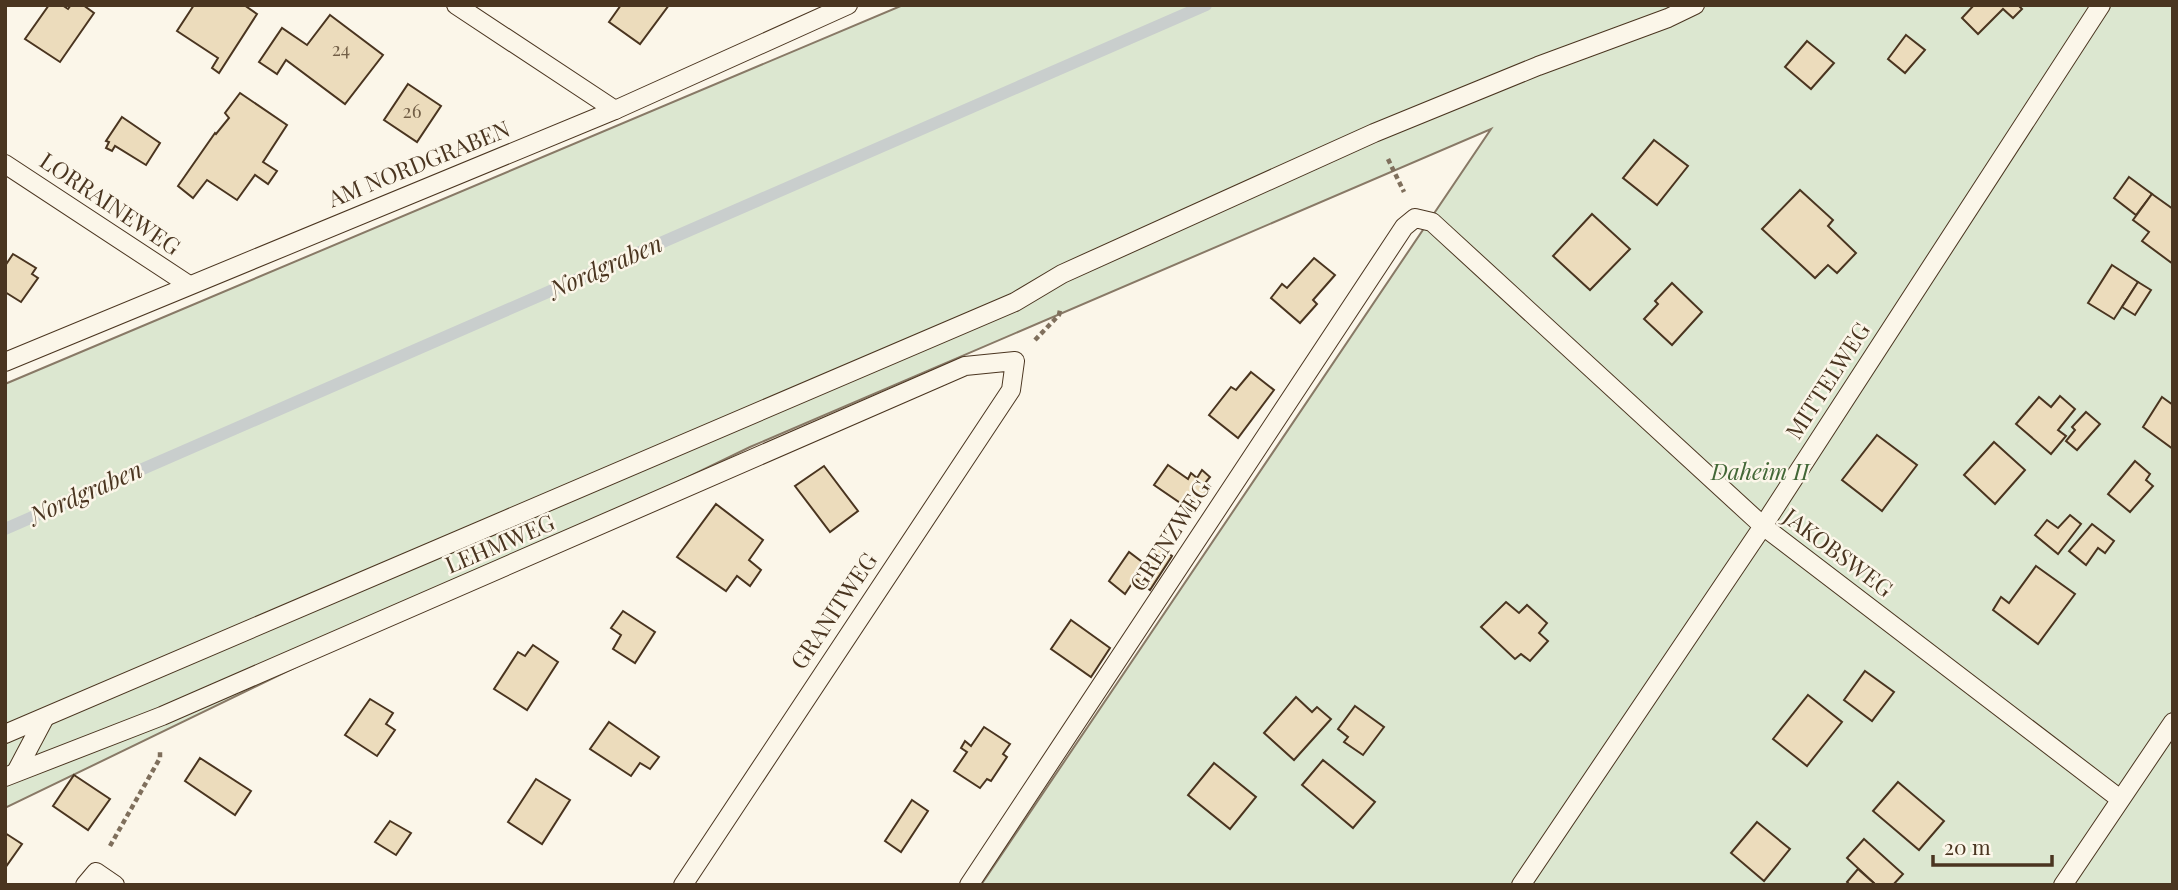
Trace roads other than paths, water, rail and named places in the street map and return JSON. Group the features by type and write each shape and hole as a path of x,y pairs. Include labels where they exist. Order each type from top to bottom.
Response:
{"lane":[{"path":"456,5 615,110"},
{"name":"AM NORDGRABEN","path":"5,362 615,110 848,5"},
{"path":"5,734 1015,302 1062,274 1374,133 1695,5"},
{"name":"MITTELWEG","path":"1521,885 1763,526 2101,5"},
{"name":"LORRAINEWEG","path":"5,164 188,285"},
{"name":"JAKOBSWEG","path":"1415,218 1432,222 1763,526 2120,799"},
{"name":"GRENZWEG","path":"969,885 1404,227 1415,218"},
{"name":"LEHMWEG","path":"11,775 162,716 965,366 1015,360"},
{"name":"GRANITWEG","path":"682,885 1010,390 1015,360"},
{"path":"11,775 44,719"},
{"path":"2063,885 2173,722"},
{"path":"90,878 115,885"}],"waterway":[{"name":"Nordgraben","path":"5,529 1206,5"}],"park label":[{"name":"Daheim II","path":"1760,472"}]}
